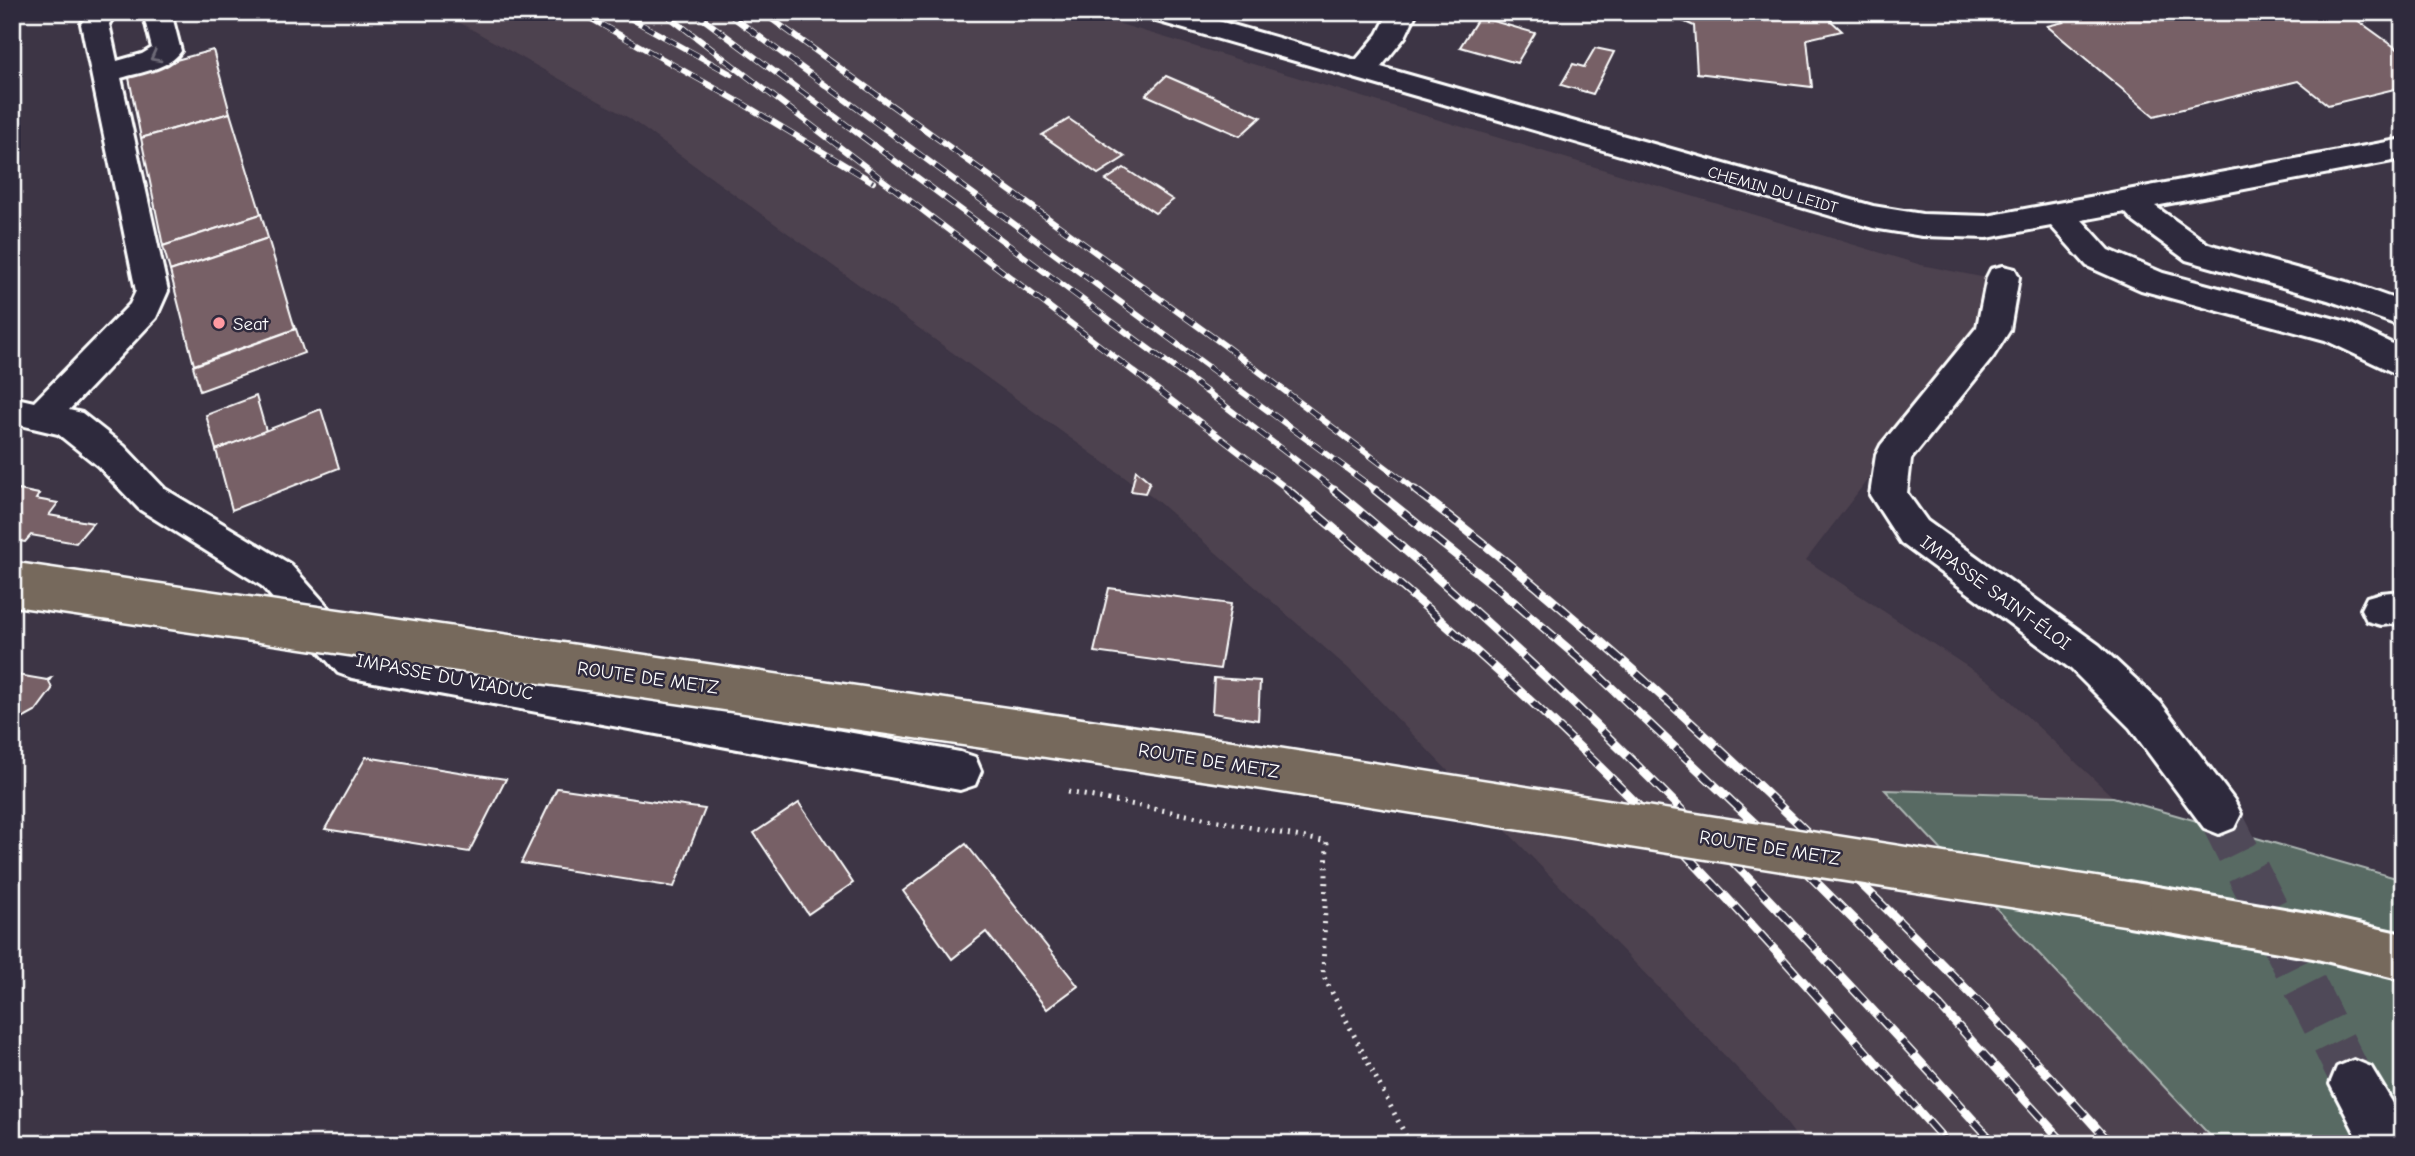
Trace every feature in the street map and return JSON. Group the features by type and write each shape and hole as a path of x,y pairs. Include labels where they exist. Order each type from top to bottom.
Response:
{"main road":[{"name":"ROUTE DE METZ","path":"12,584 1248,765 2129,904 2313,936 2403,957"}],"street":[{"path":"27,413 144,310 152,291 95,24 104,12"},
{"path":"105,73 152,60 167,51 157,12"},
{"name":"CHEMIN DU LEIDT","path":"1156,12 1873,217 1922,225 1987,228 2403,149"},
{"path":"1361,72 1391,37 1404,12"},
{"path":"2131,199 2146,215 2197,252 2338,290 2403,315"},
{"path":"2058,213 2098,258 2153,282 2335,331 2403,364"},
{"name":"IMPASSE SAINT-ÉLOI","path":"2003,276 1993,330 1982,348 1894,455 1888,495 1914,532 2085,657 2145,715 2219,814"},
{"name":"IMPASSE DU VIADUC","path":"27,413 69,423 111,456 152,499 276,575 352,661 960,771"},
{"path":"2354,1084 2387,1141 2395,1144"}],"path":[{"path":"1055,790 1327,842 1323,975 1410,1144"}],"shaded area":[{"path":"441,12 1080,12 1921,265 1991,279 1985,326 1806,560 1989,681 2113,797 1886,791 2218,1144 1802,1144 1772,1104 1349,669 1156,500 629,118"}],"green space":[{"path":"1885,790 2113,797 2403,880 2403,1144 2218,1144"}],"building":[{"path":"1663,12 1807,12 1814,19 1826,16 1842,31 1807,39 1812,87 1697,73 1694,26"},
{"path":"2053,12 2346,12 2403,53 2403,87 2328,105 2298,81 2154,116 2047,26 2064,22"},
{"path":"1479,17 1535,33 1517,63 1460,47"},
{"path":"1595,48 1614,52 1593,94 1561,85 1573,64 1584,67"},
{"path":"213,50 230,113 141,138 128,73"},
{"path":"1166,76 1261,117 1240,136 1146,95"},
{"path":"230,113 261,214 163,246 141,138"},
{"path":"1069,119 1125,157 1098,174 1042,135"},
{"path":"1124,168 1173,200 1155,213 1106,180"},
{"path":"261,214 268,238 170,271 163,246"},
{"path":"268,238 295,329 194,365 170,271"},
{"path":"296,329 304,353 200,391 193,366"},
{"path":"256,396 266,431 216,450 206,415"},
{"path":"321,409 339,468 232,510 216,450"},
{"path":"1136,470 1150,482 1145,493 1131,491"},
{"path":"19,490 39,494 36,499 58,503 49,515 93,523 76,543 31,535 25,542 12,540 12,496"},
{"path":"1109,588 1231,604 1220,669 1094,652"},
{"path":"12,674 47,680 51,678 49,681 52,689 35,712 22,719 12,731"},
{"path":"1214,678 1260,681 1258,720 1212,713"},
{"path":"366,757 506,779 469,852 325,829"},
{"path":"557,788 705,809 674,887 521,863"},
{"path":"799,803 853,883 808,914 754,833"},
{"path":"966,844 1078,986 1047,1009 986,932 952,959 903,891"}],"tunnel":[{"path":"2219,814 2354,1084"}],"railway":[{"path":"579,12 745,105 873,182"},
{"path":"619,12 731,74"},
{"path":"663,12 1290,491"},
{"path":"694,12 1211,395 1336,491"},
{"path":"726,12 1377,491"},
{"path":"762,12 1224,345 1417,491"},
{"path":"1288,490 1496,669 1615,782 1743,915 1948,1144"},
{"path":"1334,490 1423,565 1594,723 1758,888 1995,1144"},
{"path":"1375,490 1501,591 1596,673 1802,868 1940,1006 2065,1144"},
{"path":"1415,490 1564,610 1755,782 1959,982 2111,1144"}],"place":[{"name":"Seat","path":"219,323"}]}
